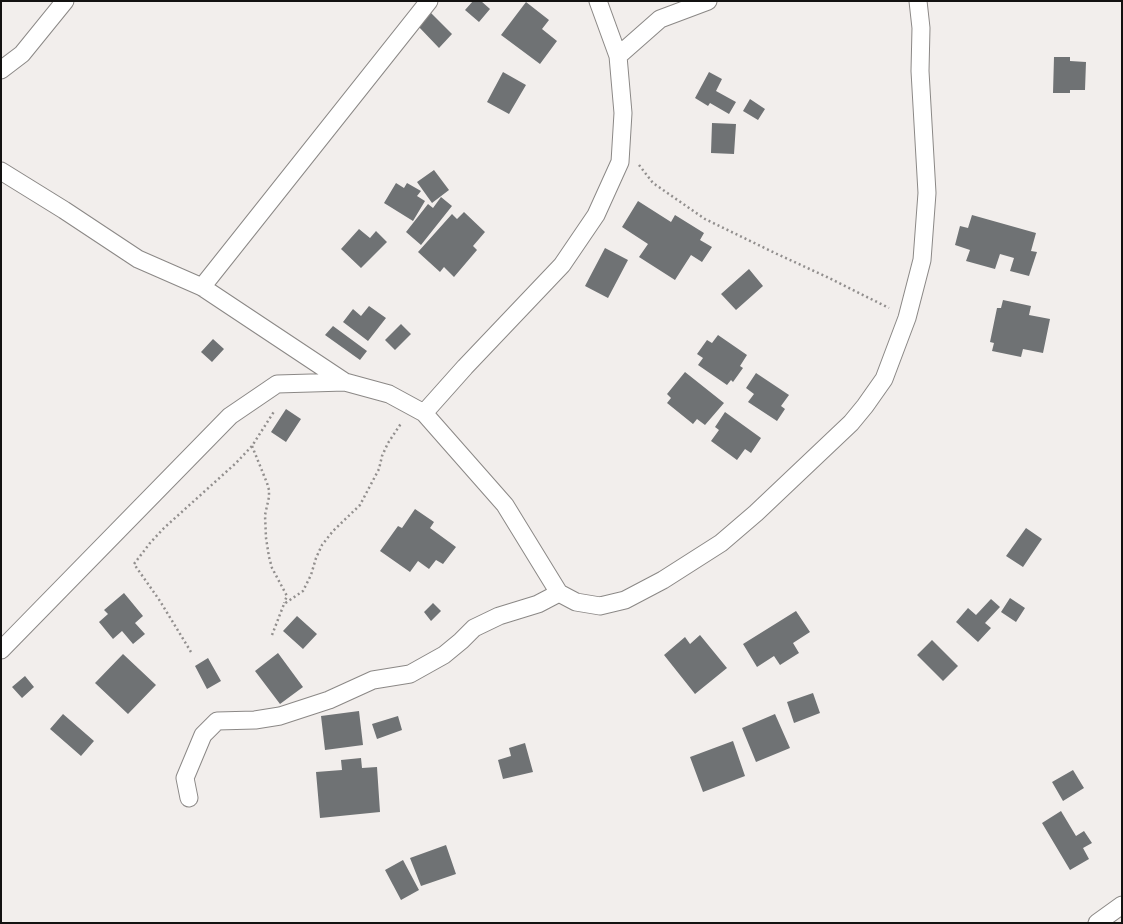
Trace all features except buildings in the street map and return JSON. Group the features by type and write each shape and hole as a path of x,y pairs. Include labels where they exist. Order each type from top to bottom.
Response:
{"street":[{"path":"1,70 22,54 65,1"},
{"path":"202,287 429,1"},
{"path":"418,410 471,361 562,265 596,215 620,162 623,113 618,56 598,1"},
{"path":"618,56 660,19 708,1"},
{"path":"1,650 230,416 277,384 345,382 389,394 418,410 506,505 559,593 576,602 600,606 626,600 663,580 721,543 756,513 851,423 884,379 907,318 922,260 927,193 920,71 921,28 918,1"},
{"path":"1,171 64,210 138,259 202,287 345,382"},
{"path":"188,798 185,778 203,736 217,721 255,720 280,716 329,700 372,680 410,674 444,655 474,628 499,616 538,604 559,593"},
{"path":"1097,923 1122,905"}],"path":[{"path":"621,142 653,183 704,219 827,277 907,318"},
{"path":"191,652 160,601 134,564 164,528 236,463 252,446 279,403 281,394 277,384"},
{"path":"284,604 303,591 311,575 322,545 360,505 371,486 388,443 418,410"},
{"path":"252,446 267,483 269,497 265,515 269,558 272,568 287,596 272,635"}]}
